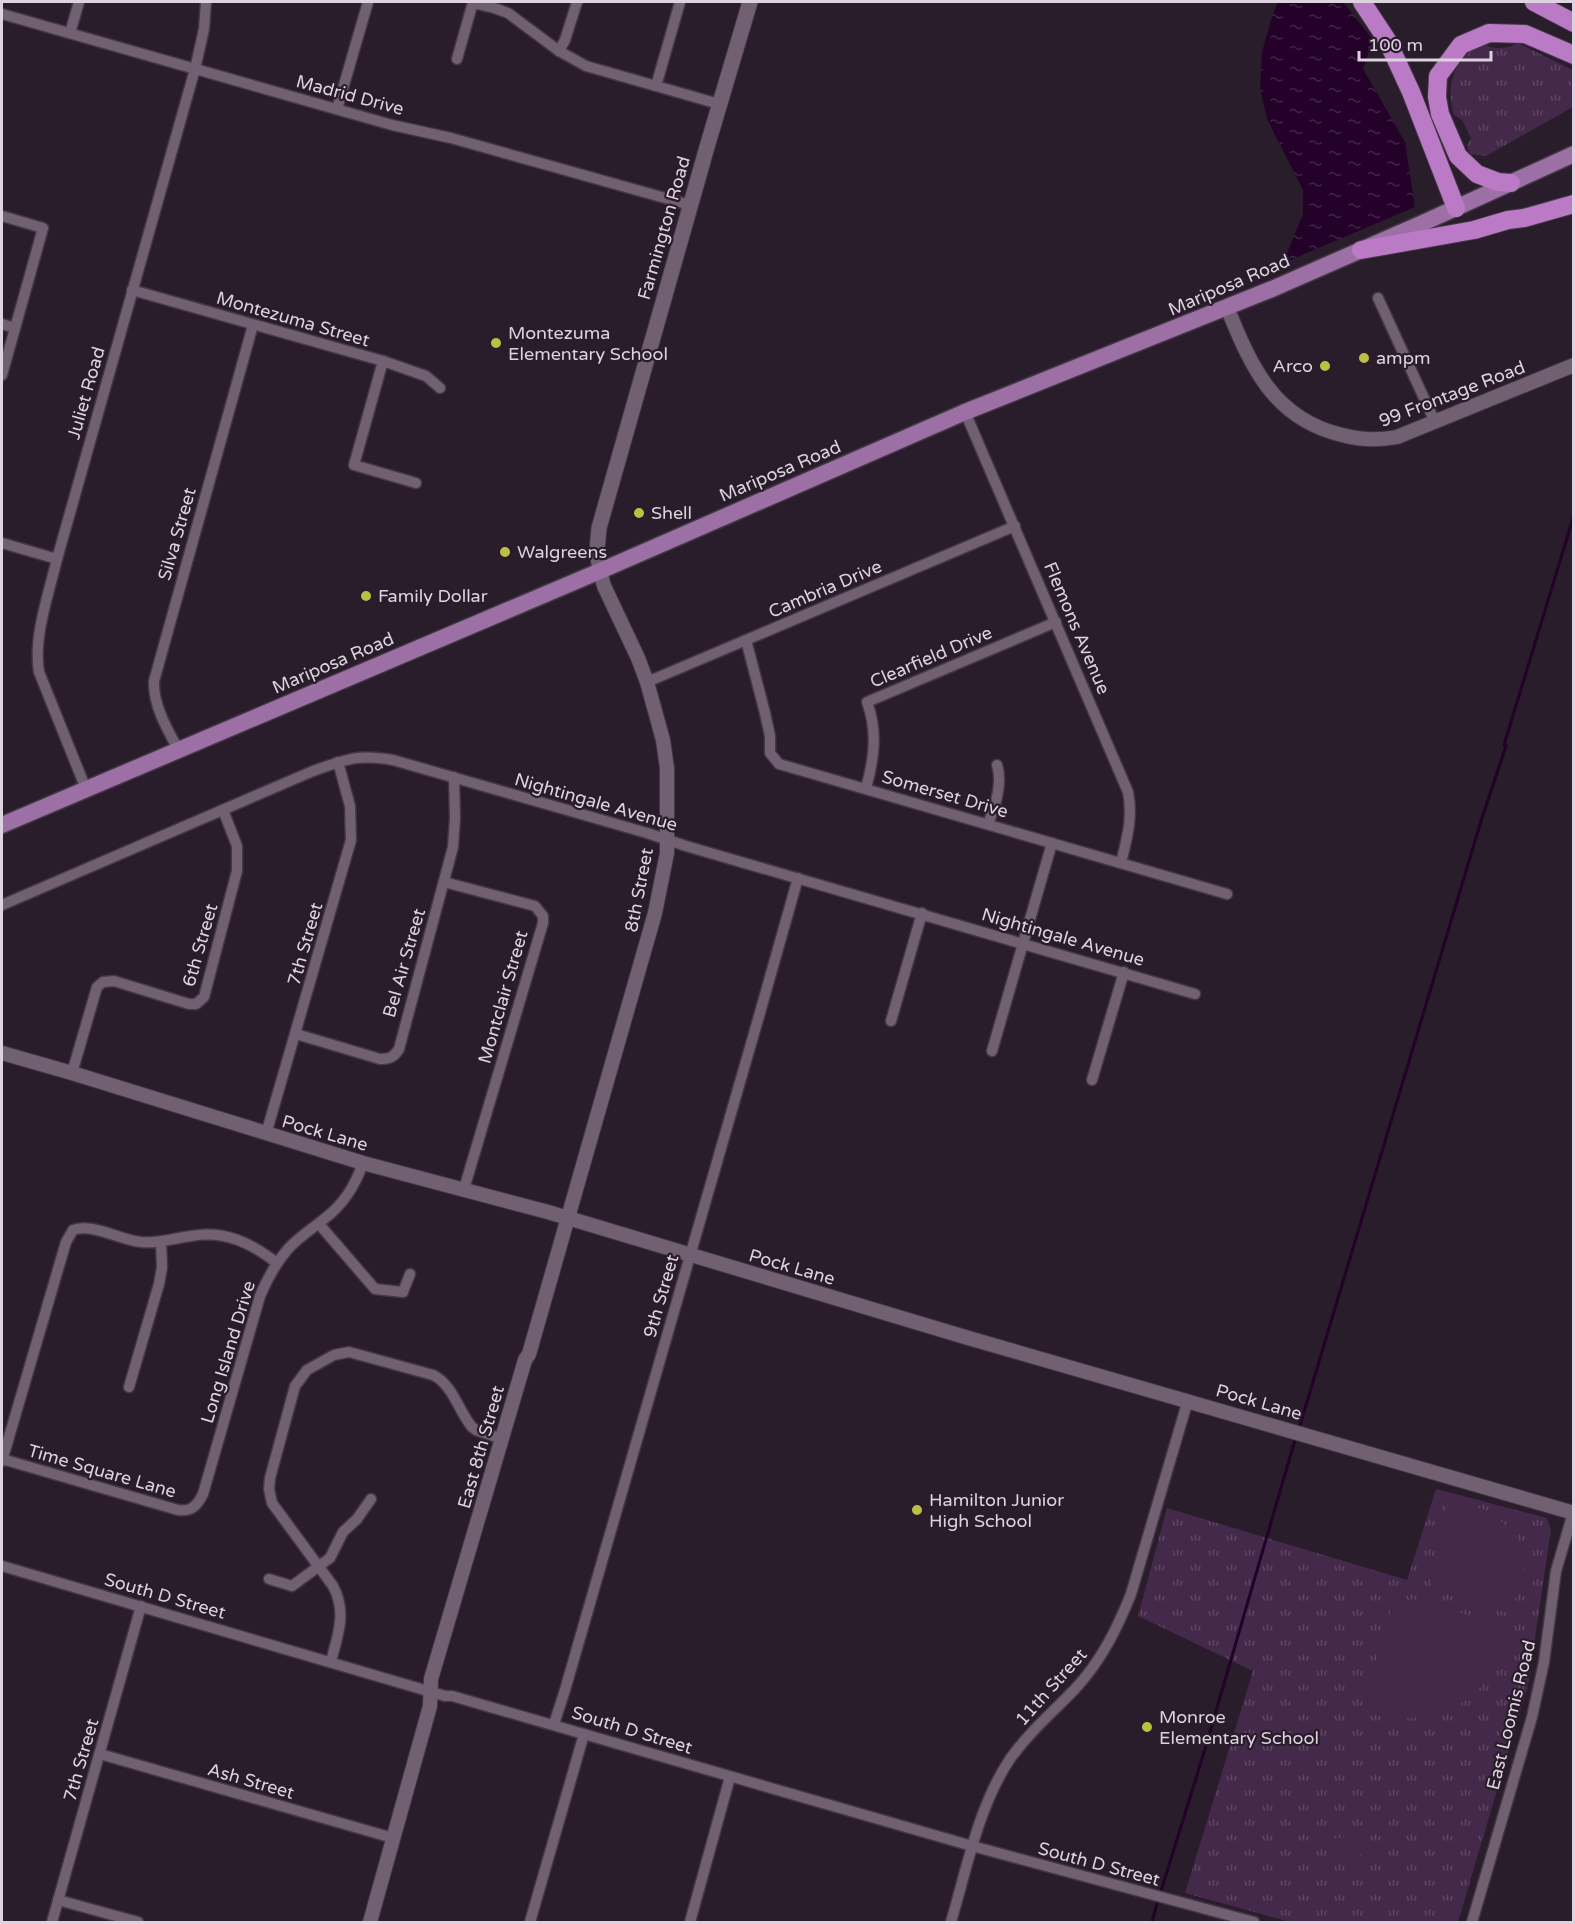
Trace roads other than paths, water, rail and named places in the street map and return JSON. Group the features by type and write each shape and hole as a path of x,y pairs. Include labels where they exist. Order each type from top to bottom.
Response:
{"highway":[{"path":"1362,2 1387,40 1411,92 1456,208"},
{"path":"1534,2 1574,22"},
{"path":"1511,183 1498,182 1477,174 1458,156 1440,114 1437,97 1438,76 1461,45 1489,33 1525,34 1574,55"},
{"path":"1361,250 1474,230 1574,204"}],"main road":[{"name":"Farmington Road","path":"600,571 597,550 599,528 750,2"},
{"name":"Mariposa Road","path":"2,825 600,571 966,412 1227,307 1361,250 1574,154"}],"street":[{"path":"70,33 79,2"},
{"name":"Juliet Road","path":"86,789 43,683 38,664 39,632 57,559 195,69 204,29 206,2"},
{"path":"337,109 368,2"},
{"path":"457,59 473,2 508,14 558,51 586,66 719,104"},
{"path":"558,51 565,40 577,2"},
{"path":"656,86 680,2"},
{"name":"Madrid Drive","path":"2,14 392,125 451,138 690,205"},
{"path":"2,216 43,228 2,375"},
{"name":"Montezuma Street","path":"132,290 383,361 426,376 440,388"},
{"path":"1378,298 1435,422"},
{"name":"99 Frontage Road","path":"1227,307 1245,351 1278,400 1298,417 1328,432 1360,440 1380,441 1397,437 1574,365"},
{"path":"2,324 15,328"},
{"name":"Silva Street","path":"178,749 158,706 154,681 253,325"},
{"path":"383,361 354,465 416,483"},
{"name":"Flemons Avenue","path":"966,412 1128,792 1130,826 1121,863"},
{"name":"Cambria Drive","path":"647,682 1015,526"},
{"path":"2,543 57,559"},
{"name":"8th Street","path":"568,1218 655,913 667,852 668,768 663,740 647,682 604,586 600,571"},
{"name":"Clearfield Drive","path":"866,788 875,739 867,702 1056,622"},
{"name":"Somerset Drive","path":"746,640 770,736 770,753 775,762 1227,894"},
{"name":"Nightingale Avenue","path":"2,904 313,771 353,757 373,757 393,760 454,777 1195,994"},
{"name":"7th Street","path":"266,1134 351,840 350,806 338,762"},
{"path":"988,824 996,799 999,773 997,765"},
{"name":"Bel Air Street","path":"296,1034 380,1059 388,1059 399,1049 453,847 454,777"},
{"name":"6th Street","path":"72,1073 98,987 103,982 114,981 189,1004 196,1004 204,997 237,871 237,846 223,810"},
{"path":"992,1051 1052,843"},
{"name":"9th Street","path":"554,1724 798,878"},
{"name":"Montclair Street","path":"444,882 535,906 543,916 543,923 464,1189"},
{"path":"891,1021 922,913"},
{"path":"1092,1080 1124,972"},
{"name":"Pock Lane","path":"2,1053 266,1134 568,1218 965,1337 1573,1513"},
{"name":"Long Island Drive","path":"193,1509 203,1494 260,1296 277,1263 290,1247 341,1204 351,1191 363,1162"},
{"name":"East 8th Street","path":"370,1923 428,1715 431,1689 568,1218"},
{"path":"319,1224 375,1289 403,1292 410,1274"},
{"path":"2,1460 66,1242 73,1230 87,1228 142,1243 161,1242 193,1235 223,1235 249,1244 277,1263"},
{"path":"129,1387 159,1284 162,1267 161,1242"},
{"path":"331,1662 340,1629 341,1603 333,1587 275,1508 269,1489 270,1478 296,1386 307,1370 334,1355 349,1352 433,1375 440,1378 447,1386 472,1427 502,1439"},
{"name":"11th Street","path":"951,1923 972,1846 996,1784 1030,1734 1090,1671 1120,1622 1134,1583 1188,1400"},
{"name":"Time Square Lane","path":"2,1460 177,1510 193,1509"},
{"path":"269,1579 292,1586 319,1567 330,1558 343,1532 357,1519 371,1499"},
{"name":"East Loomis Road","path":"1472,1923 1534,1707 1544,1662 1556,1571 1573,1513"},
{"name":"South D Street","path":"2,1566 554,1724 730,1777 1254,1923"},
{"name":"7th Street","path":"52,1923 141,1606"},
{"path":"530,1923 584,1734"},
{"name":"Ash Street","path":"100,1754 393,1838"},
{"path":"690,1923 730,1777"},
{"path":"58,1900 138,1923"}],"water":[{"path":"1278,2 1343,2 1373,40 1363,69 1405,142 1415,207 1283,263 1303,214 1303,190 1267,119 1260,88 1262,52"}],"waterway":[{"path":"1300,1425 1574,515"},
{"path":"1161,1891 1295,1440"},
{"path":"1152,1922 1158,1900"}],"place":[{"name":"Montezuma Elementary School","path":"496,343"},
{"name":"ampm","path":"1364,358"},
{"name":"Arco","path":"1325,366"},
{"name":"Shell","path":"639,513"},
{"name":"Walgreens","path":"505,552"},
{"name":"Family Dollar","path":"366,596"},
{"name":"Hamilton Junior High School","path":"917,1510"},
{"name":"Monroe Elementary School","path":"1147,1727"}]}
